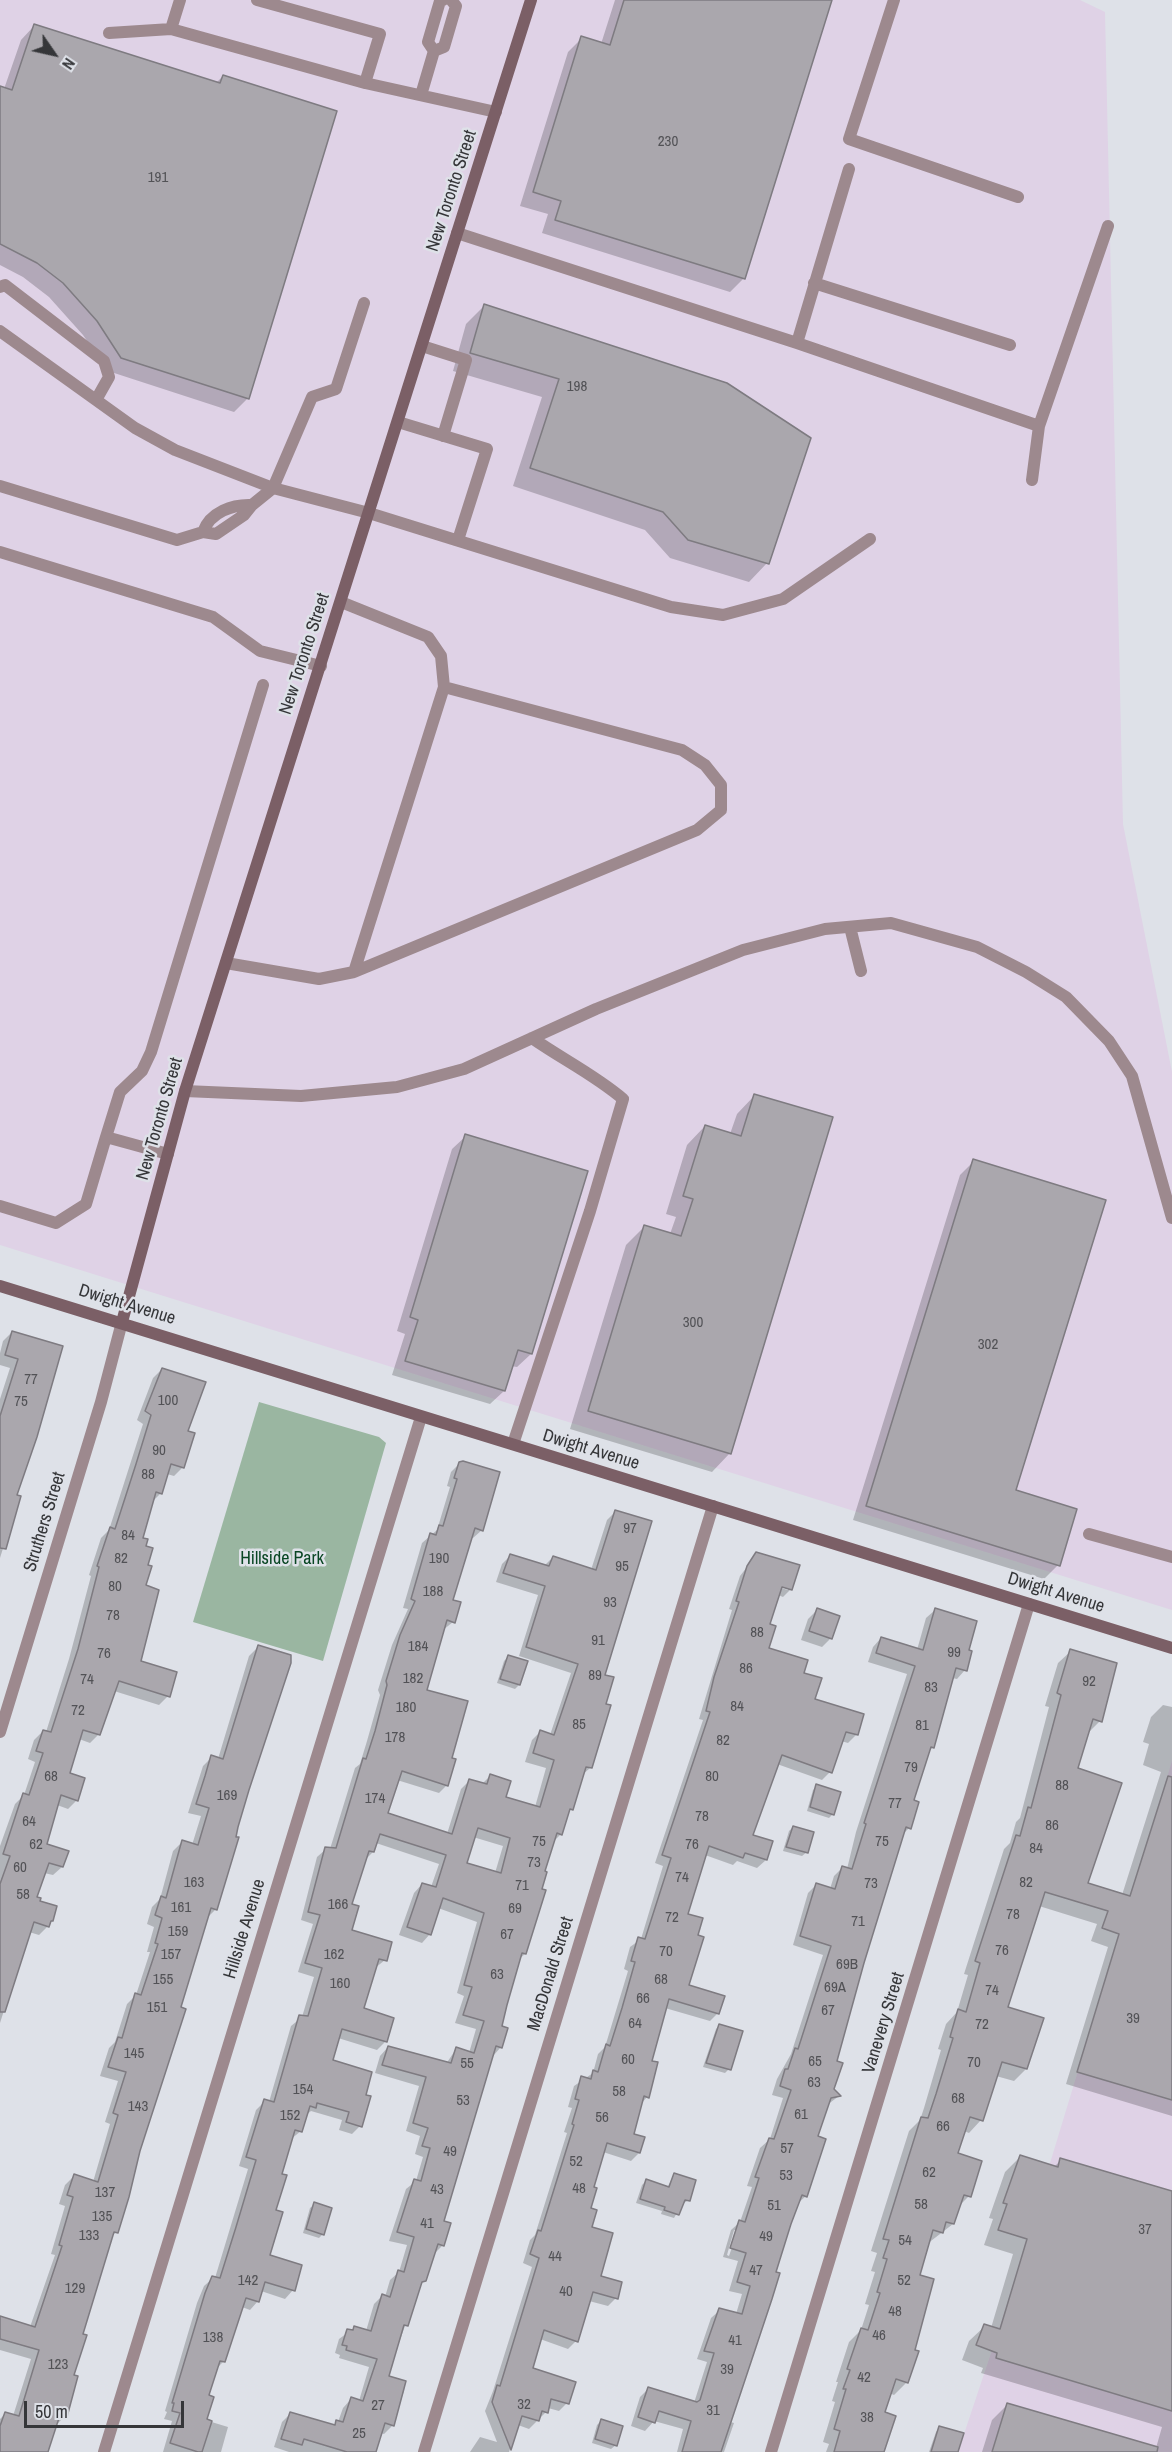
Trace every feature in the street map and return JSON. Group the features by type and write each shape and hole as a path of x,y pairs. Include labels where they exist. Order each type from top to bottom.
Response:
{"street":[{"path":"171,29 180,0"},
{"path":"257,0 380,34 365,83"},
{"path":"434,51 428,42 440,1 443,0"},
{"path":"434,51 444,47 456,6 452,0"},
{"name":"New Toronto Street","path":"122,1322 185,1091 531,0"},
{"path":"894,0 849,139 1018,197"},
{"path":"109,33 171,29 365,83 496,112"},
{"path":"421,95 434,51"},
{"path":"797,343 849,169"},
{"path":"1032,480 1039,426 1108,226"},
{"path":"457,233 797,343 1039,426"},
{"path":"814,283 1010,345"},
{"path":"0,287 4,285 104,361 109,377 96,400"},
{"path":"0,486 177,540 203,532 216,534 244,516 252,505 273,488 312,397 336,389 364,303"},
{"path":"0,331 135,428 175,450 273,488 369,513 671,607 723,615 783,598 870,539"},
{"path":"422,346 466,360 443,436"},
{"path":"398,422 487,449 458,540"},
{"path":"0,552 213,617 260,651 321,666"},
{"path":"340,603 428,637 441,656 444,687 354,972"},
{"path":"0,1206 56,1223 86,1204 120,1092 142,1071 151,1052 263,685"},
{"path":"226,963 320,979 354,972 697,830 722,810 721,785 705,765 682,750 444,687"},
{"path":"185,1091 301,1096 397,1087 464,1069 596,1009 743,950 825,929 891,923 977,947 1026,972 1065,997 1109,1041 1132,1076 1172,1218"},
{"path":"850,927 861,971"},
{"path":"513,1444 590,1211 623,1099 604,1082 532,1038"},
{"path":"106,1137 168,1154"},
{"name":"Dwight Avenue","path":"0,1286 1172,1648"},
{"name":"Struthers Street","path":"0,1732 101,1402 122,1322"},
{"name":"Hillside Avenue","path":"104,2452 420,1417"},
{"name":"MacDonald Street","path":"424,2452 713,1506"},
{"path":"1089,1534 1172,1557"},
{"name":"Vanevery Street","path":"771,2452 1029,1604"}],"shaded area":[{"path":"0,0 1080,0 1105,12 1123,824 1172,1072 1172,1610 0,1245"},
{"path":"1172,1761 1172,2452 958,2452 1007,2305"}],"green space":[{"name":"Hillside Park","path":"259,1402 379,1437 386,1443 323,1661 193,1622"}],"building":[{"path":"624,0 832,0 745,279 555,220 561,201 533,192 581,36 610,45"},
{"path":"34,24 220,83 223,75 337,111 249,399 121,358 97,321 63,283 37,263 0,244 0,86 12,90"},
{"path":"484,304 727,383 811,438 769,564 688,540 663,512 530,468 559,379 470,353"},
{"path":"754,1094 833,1117 731,1454 588,1411 644,1225 681,1236 693,1199 683,1196 705,1125 741,1136"},
{"path":"465,1134 588,1171 532,1354 518,1350 505,1391 405,1361 418,1320 410,1317"},
{"path":"973,1159 1106,1200 1016,1490 1077,1509 1060,1566 866,1506"},
{"path":"12,1331 63,1346 37,1437 17,1495 21,1496 6,1549 0,1548 0,1416 18,1359 5,1355"},
{"path":"162,1368 206,1382 188,1431 195,1433 184,1468 171,1464 162,1494 156,1492 143,1538 148,1539 146,1546 153,1548 148,1565 152,1566 146,1585 159,1590 141,1661 177,1672 170,1697 119,1681 100,1735 83,1730 70,1773 85,1778 78,1801 61,1795 47,1844 69,1851 63,1867 49,1863 37,1897 41,1898 40,1901 57,1906 53,1921 49,1927 34,1922 5,2012 0,2012 0,1884 10,1856 3,1854 23,1793 29,1795 43,1753 36,1751 43,1730 51,1732 78,1649 99,1567 97,1566 110,1527 115,1529 151,1415 145,1411"},
{"path":"463,1461 500,1472 483,1531 475,1528 453,1600 461,1602 455,1623 447,1620 427,1690 468,1701 452,1758 456,1759 448,1786 402,1771 388,1813 452,1834 469,1779 487,1784 490,1774 511,1781 506,1797 540,1807 554,1760 533,1753 540,1730 554,1735 578,1664 526,1647 545,1586 503,1573 510,1554 549,1566 553,1556 596,1570 615,1510 652,1521 605,1675 614,1677 606,1704 611,1705 592,1768 586,1767 573,1810 570,1809 562,1835 557,1833 545,1871 547,1872 542,1889 546,1890 526,1954 522,1953 502,2026 508,2028 502,2048 496,2046 444,2221 451,2223 444,2246 438,2244 426,2281 422,2282 408,2326 404,2325 389,2376 406,2381 394,2426 385,2423 376,2452 347,2452 304,2439 302,2445 281,2439 290,2412 335,2425 336,2420 343,2422 351,2397 363,2401 377,2359 346,2350 347,2346 342,2345 347,2329 353,2330 354,2326 371,2331 382,2294 390,2297 398,2270 404,2272 414,2237 397,2232 414,2179 421,2181 430,2148 422,2146 428,2128 413,2123 426,2077 382,2065 388,2046 451,2063 456,2047 474,2053 484,2021 463,2015 472,1987 464,1985 484,1913 443,1898 431,1935 407,1927 422,1883 436,1887 446,1855 380,1834 374,1852 369,1851 352,1904 359,1906 352,1930 392,1942 387,1961 379,1959 364,2008 394,2018 387,2042 342,2029 333,2060 372,2072 366,2095 371,2096 362,2127 346,2122 349,2112 317,2103 316,2108 310,2106 302,2132 295,2130 282,2174 287,2175 276,2210 283,2212 270,2255 302,2265 295,2291 265,2282 259,2302 246,2298 225,2362 220,2361 209,2395 214,2397 207,2419 212,2421 202,2452 198,2452 170,2443 180,2413 172,2411 174,2403 172,2403 205,2293 212,2276 220,2278 236,2227 256,2160 246,2157 264,2099 274,2102 299,2015 308,2016 322,1968 305,1963 320,1915 308,1912 325,1847 336,1848 363,1758 366,1759 375,1731 387,1685 386,1681 400,1635 415,1601 411,1599 430,1533 436,1535 439,1525 443,1526 457,1479 454,1478 459,1462","holes":["478,1828 510,1838 501,1873 467,1863"]},
{"path":"756,1552 800,1565 792,1590 782,1587 770,1624 776,1626 769,1648 808,1660 804,1673 822,1678 815,1699 864,1714 858,1735 846,1732 832,1773 782,1755 753,1835 773,1841 767,1860 745,1853 743,1858 709,1846 688,1914 703,1918 698,1935 704,1937 689,1985 725,1996 719,2014 669,1999 652,2061 658,2062 649,2098 644,2096 634,2134 645,2137 640,2153 607,2143 594,2187 597,2188 591,2208 597,2210 592,2227 613,2233 601,2276 622,2282 618,2299 593,2292 578,2342 544,2330 533,2368 576,2382 569,2404 551,2399 548,2413 542,2411 539,2421 522,2416 511,2450 492,2402 497,2385 500,2386 539,2258 530,2254 538,2230 541,2231 574,2125 572,2124 579,2100 575,2099 581,2076 591,2079 593,2070 598,2072 606,2044 610,2046 622,2008 635,1962 631,1961 638,1937 645,1939 671,1858 662,1855 710,1712 706,1711 714,1677 739,1602 736,1601 747,1566"},
{"path":"817,1608 840,1616 832,1639 809,1631"},
{"path":"935,1608 977,1621 969,1650 972,1651 967,1671 956,1668 934,1748 931,1747 914,1800 919,1802 911,1829 906,1827 864,1963 837,2061 843,2063 834,2089 841,2096 831,2098 818,2136 826,2139 807,2197 802,2195 791,2224 776,2272 780,2273 721,2452 682,2452 691,2421 659,2411 655,2423 638,2417 648,2387 697,2402 700,2400 714,2353 704,2351 719,2308 742,2314 750,2286 737,2282 746,2253 730,2248 739,2220 745,2222 759,2178 755,2177 769,2138 774,2139 791,2090 780,2086 795,2048 798,2049 831,1946 800,1936 816,1883 835,1889 842,1866 852,1869 866,1824 864,1823 915,1666 876,1653 881,1637 923,1650"},
{"path":"258,1645 291,1655 291,1663 249,1790 238,1827 236,1837 239,1837 217,1910 211,1908 181,2007 186,2009 140,2151 118,2233 114,2232 83,2334 87,2335 74,2375 78,2376 67,2417 59,2418 48,2452 0,2452 0,2426 5,2412 19,2416 39,2350 0,2339 0,2316 35,2327 62,2246 59,2245 73,2197 67,2195 74,2174 98,2182 118,2115 113,2113 126,2072 108,2067 118,2037 122,2038 135,1993 141,1995 158,1944 155,1943 162,1918 155,1915 161,1896 166,1898 182,1840 198,1845 209,1808 196,1804 211,1755 223,1759"},
{"path":"1070,1649 1117,1663 1102,1722 1093,1719 1078,1768 1122,1783 1088,1883 1130,1896 1168,1776 1172,1777 1172,2100 1077,2072 1119,1934 1102,1928 1108,1911 1045,1892 1008,2007 1044,2018 1027,2069 1002,2062 983,2121 970,2117 958,2153 982,2161 971,2197 964,2195 954,2224 946,2222 943,2233 933,2230 920,2275 934,2279 915,2350 919,2351 908,2383 896,2379 885,2412 896,2416 884,2452 834,2452 840,2431 834,2429 846,2389 843,2389 850,2370 847,2369 861,2328 868,2330 880,2293 877,2292 887,2259 883,2258 889,2240 883,2239 921,2117 928,2118 936,2094 953,2038 950,2037 958,2009 966,2012 980,1963 975,1961 1016,1835 1020,1836 1028,1807 1031,1808 1061,1695 1057,1693"},
{"path":"508,1655 528,1661 520,1685 500,1679"},
{"path":"816,1784 841,1792 834,1815 810,1807"},
{"path":"793,1826 814,1832 808,1853 786,1847"},
{"path":"719,2024 743,2031 731,2070 706,2063"},
{"path":"1020,2155 1058,2167 1060,2158 1172,2191 1172,2411 996,2358 997,2353 976,2345 984,2324 1000,2329 1027,2239 998,2230 1007,2204 1003,2203"},
{"path":"674,2173 696,2180 690,2201 685,2200 679,2215 664,2210 665,2207 640,2199 646,2179 669,2187"},
{"path":"314,2202 332,2208 324,2235 306,2229"},
{"path":"1007,2403 1158,2447 1157,2452 992,2452"},
{"path":"601,2419 623,2426 617,2446 595,2439"},
{"path":"939,2426 964,2433 958,2452 931,2452"}]}
